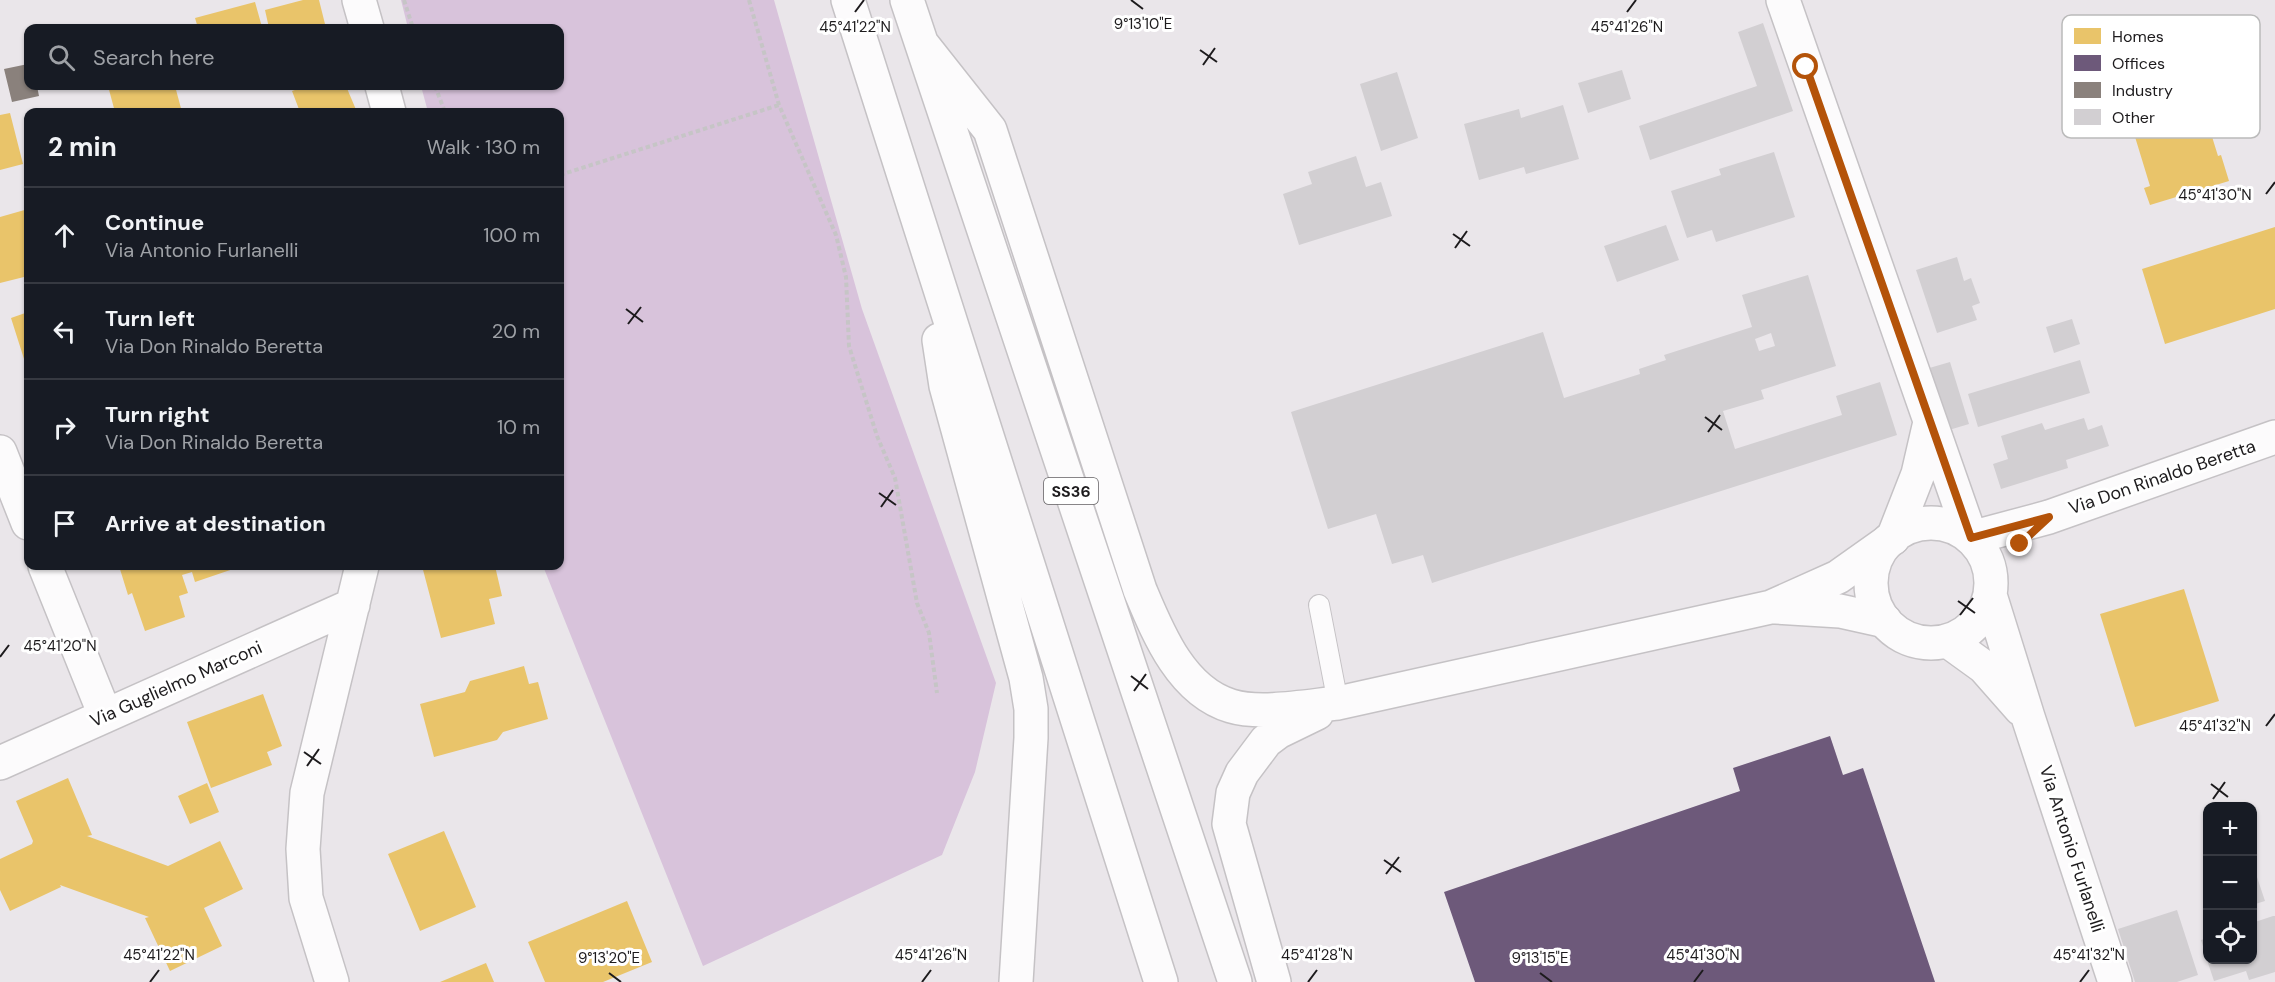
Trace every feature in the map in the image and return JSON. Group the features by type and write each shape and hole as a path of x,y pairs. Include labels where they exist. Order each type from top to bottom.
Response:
{"main road":[{"path":"359,0 366,24"},
{"path":"848,0 1161,982"},
{"name":"SS36","path":"907,0 1235,982"},
{"path":"1783,0 1971,538"},
{"path":"922,44 990,130 1140,590 1161,639 1177,664 1205,693 1232,707 1266,710 1338,703 1771,607 1838,577 1893,538 1906,528 1923,524 1940,524 1956,528 1971,538 1984,553 1990,583 1985,610 1976,624 1963,634 1948,641 1930,643 1913,640 1898,633 1885,621 1876,608 1872,593 1875,563 1882,549 1893,538 1918,474 1929,422"},
{"path":"383,90 388,108"},
{"path":"919,223 946,386 1026,678 1031,709 1031,750 1016,982"},
{"name":"Via Don Rinaldo Beretta","path":"1971,538 2049,517 2275,437"},
{"path":"0,452 24,513"},
{"name":"Via Don Rinaldo Beretta","path":"1990,583 2049,517"},
{"path":"47,570 105,715"},
{"path":"332,982 306,898 303,849 307,793 361,570"},
{"name":"Via Antonio Furlanelli","path":"1990,583 2028,717 2115,982"},
{"name":"Via Guglielmo Marconi","path":"0,763 353,605"},
{"path":"1771,607 1840,612 1885,621"},
{"name":"Via Antonio Furlanelli","path":"1948,641 1984,666 2028,717"},
{"path":"1274,982 1229,824 1233,793 1242,773 1266,741 1278,732 1338,703"}],"lane":[{"path":"1319,604 1338,703"}],"path":[{"path":"404,0 412,24"},
{"path":"749,0 779,105 836,235 846,277 849,346 877,436 895,478 917,603 929,633 937,693"},
{"path":"437,90 443,108"},
{"path":"564,174 779,105"}],"shaded area":[{"path":"401,0 774,0 862,309 996,683 975,772 942,855 703,966 545,570 564,570 564,108 427,108 422,90 564,90 564,24 407,24"}],"building: Homes":[{"path":"303,0 319,0 325,24 268,24 265,10"},
{"path":"255,2 261,24 197,24 195,18"},
{"path":"109,90 176,90 181,108 114,108"},
{"path":"348,90 355,108 298,108 292,91"},
{"path":"10,113 23,164 0,170 0,115"},
{"path":"2135,138 2212,138 2218,156 2221,155 2229,181 2150,205 2144,188 2150,186"},
{"path":"24,210 24,277 0,283 0,217"},
{"path":"2275,227 2275,309 2165,344 2142,269"},
{"path":"24,313 24,359 11,318"},
{"path":"120,570 230,570 195,582 192,572 182,575 188,593 179,596 185,617 145,631 132,593 128,595"},
{"path":"423,570 496,570 502,596 489,599 495,624 441,638"},
{"path":"2184,589 2219,701 2135,727 2100,614"},
{"path":"524,666 529,684 538,682 548,719 503,732 497,740 434,757 420,704 465,692 470,681"},
{"path":"263,694 282,746 267,752 272,765 211,788 187,722"},
{"path":"68,778 92,835 87,836 168,866 220,841 243,889 204,908 222,946 170,971 145,918 149,917 60,885 61,887 10,911 0,890 0,859 32,844 33,841 16,801"},
{"path":"207,783 219,812 190,824 178,796"},
{"path":"444,831 476,907 420,931 388,854"},
{"path":"627,901 652,962 603,982 545,982 528,942"},
{"path":"486,963 494,982 440,982"}],"building: Offices":[{"path":"1830,736 1843,775 1863,768 1935,982 1475,982 1444,892 1740,791 1733,768"}],"building: Industry":[{"path":"24,65 24,90 38,90 39,96 12,102 4,69"}],"building: Other":[{"path":"1763,23 1793,111 1650,160 1639,126 1757,86 1738,32"},
{"path":"1622,70 1631,99 1588,113 1578,83"},
{"path":"1397,72 1418,138 1381,151 1360,84"},
{"path":"1563,105 1579,159 1526,174 1524,167 1479,180 1464,124 1519,109 1521,118"},
{"path":"1774,152 1795,217 1716,242 1712,230 1687,238 1671,191 1721,175 1719,169"},
{"path":"1356,156 1366,187 1381,182 1392,216 1299,245 1283,194 1312,184 1308,172"},
{"path":"1666,225 1679,260 1617,282 1604,246"},
{"path":"1957,257 1964,281 1971,278 1980,303 1972,306 1977,320 1937,333 1916,270"},
{"path":"1808,275 1836,366 1761,390 1764,399 1723,411 1735,449 1842,415 1836,396 1880,382 1897,435 1432,583 1423,555 1392,564 1376,514 1328,529 1291,412 1543,332 1564,398 1640,374 1639,369 1666,360 1664,355 1752,327 1742,295","holes":["1771,333 1775,346 1759,351 1755,339"]},
{"path":"2072,319 2080,344 2054,353 2046,327"},
{"path":"2080,360 2090,393 1978,427 1968,394"},
{"path":"1950,362 1969,424 1939,433 1919,371"},
{"path":"2084,418 2088,430 2102,425 2109,446 2066,460 2068,468 2001,489 1993,464 2008,459 2001,436 2042,423 2045,430"},
{"path":"2257,877 2265,901 2257,903"},
{"path":"2177,910 2198,975 2177,982 2135,982 2118,929"},
{"path":"2275,916 2275,972 2249,980 2246,971 2214,981 2208,964 2257,964 2257,921"}],"route":[{"path":"1806,67 1971,538 2049,517 2020,544"}]}
